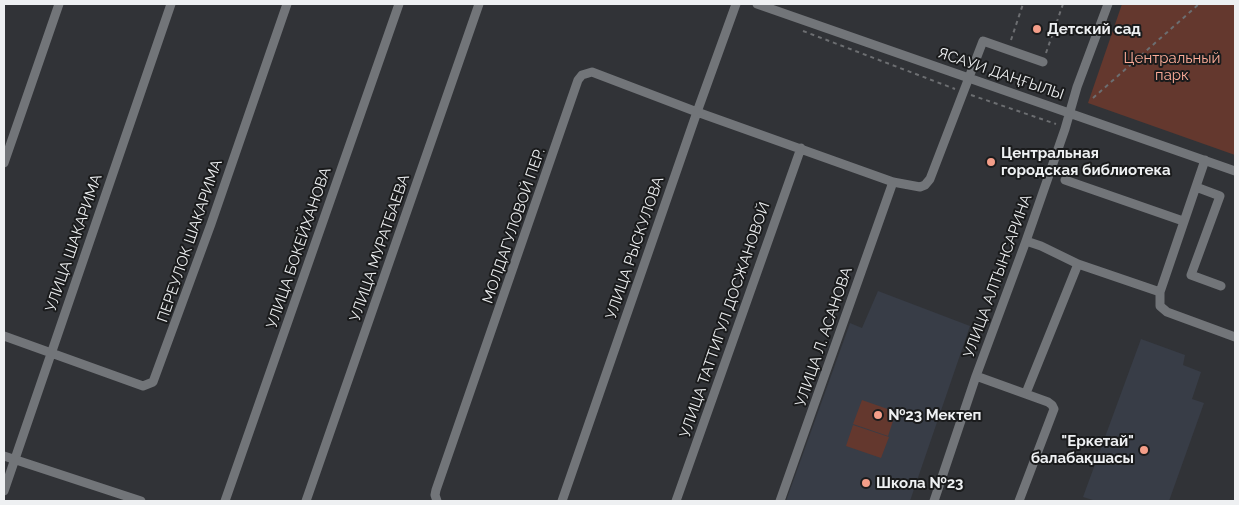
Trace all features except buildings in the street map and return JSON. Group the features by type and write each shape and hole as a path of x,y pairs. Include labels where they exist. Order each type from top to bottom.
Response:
{"street":[{"path":"4,163 59,4"},
{"name":"УЛИЦА ШАКАРИМА","path":"4,491 50,352 171,4"},
{"name":"ПЕРЕУЛОК ШАКАРИМА","path":"4,336 143,386 153,382 212,224 287,4"},
{"name":"УЛИЦА БОКЕЙХАНОВА","path":"226,501 399,4"},
{"name":"УЛИЦА МУРАТБАЕВА","path":"306,501 479,4"},
{"name":"УЛИЦА РЫСКУЛОВА","path":"562,501 696,112 736,4"},
{"name":"ЯСАУИ ДАҢҒЫЛЫ","path":"757,4 1235,171"},
{"name":"УЛИЦА АЛТЫНСАРИНА","path":"937,500 976,376 1026,241 1108,4"},
{"path":"696,112 893,182 917,187 928,183 983,41 1043,62"},
{"name":"МОЛДАГУЛОВОЙ ПЕР.","path":"437,501 435,496 436,490 578,80 587,73 592,72 696,112"},
{"name":"УЛИЦА ТАТТИГУЛ ДОСЖАНОВОЙ","path":"676,501 801,148"},
{"path":"1205,160 1160,292 1160,306 1167,312 1235,337"},
{"path":"1065,180 1183,221"},
{"name":"УЛИЦА Л. АСАНОВА","path":"780,501 893,182"},
{"path":"1196,188 1220,196 1191,276 1221,286"},
{"path":"1026,241 1078,264 1160,292"},
{"path":"1026,394 1078,264"},
{"path":"976,376 1048,402 1054,409 1019,501"},
{"path":"4,456 117,497 141,501"}],"path":[{"path":"1007,50 1023,4"},
{"path":"1043,62 1063,4"},
{"path":"1093,98 1199,4"},
{"path":"1055,26 1080,34"},
{"path":"796,28 963,92 1058,125"}],"shaded area":[{"name":"№23 Мектеп","path":"878,291 970,326 910,501 786,501 850,323 862,328"},
{"name":"\"Еркетай\" балабақшасы","path":"1141,339 1185,355 1183,365 1201,372 1192,399 1204,403 1169,501 1096,501 1083,497"}],"green space":[{"name":"Центральный парк","path":"1122,4 1235,4 1235,155 1088,103"},
{"path":"862,400 896,412 888,436 853,424"},
{"path":"853,425 889,437 881,458 846,446"}],"place":[{"name":"Детский сад","path":"1037,29"},
{"name":"Центральная городская библиотека","path":"991,162"},
{"name":"№23 Мектеп","path":"878,415"},
{"name":"\"Еркетай\" балабақшасы","path":"1144,450"},
{"name":"Школа №23","path":"866,483"}]}
